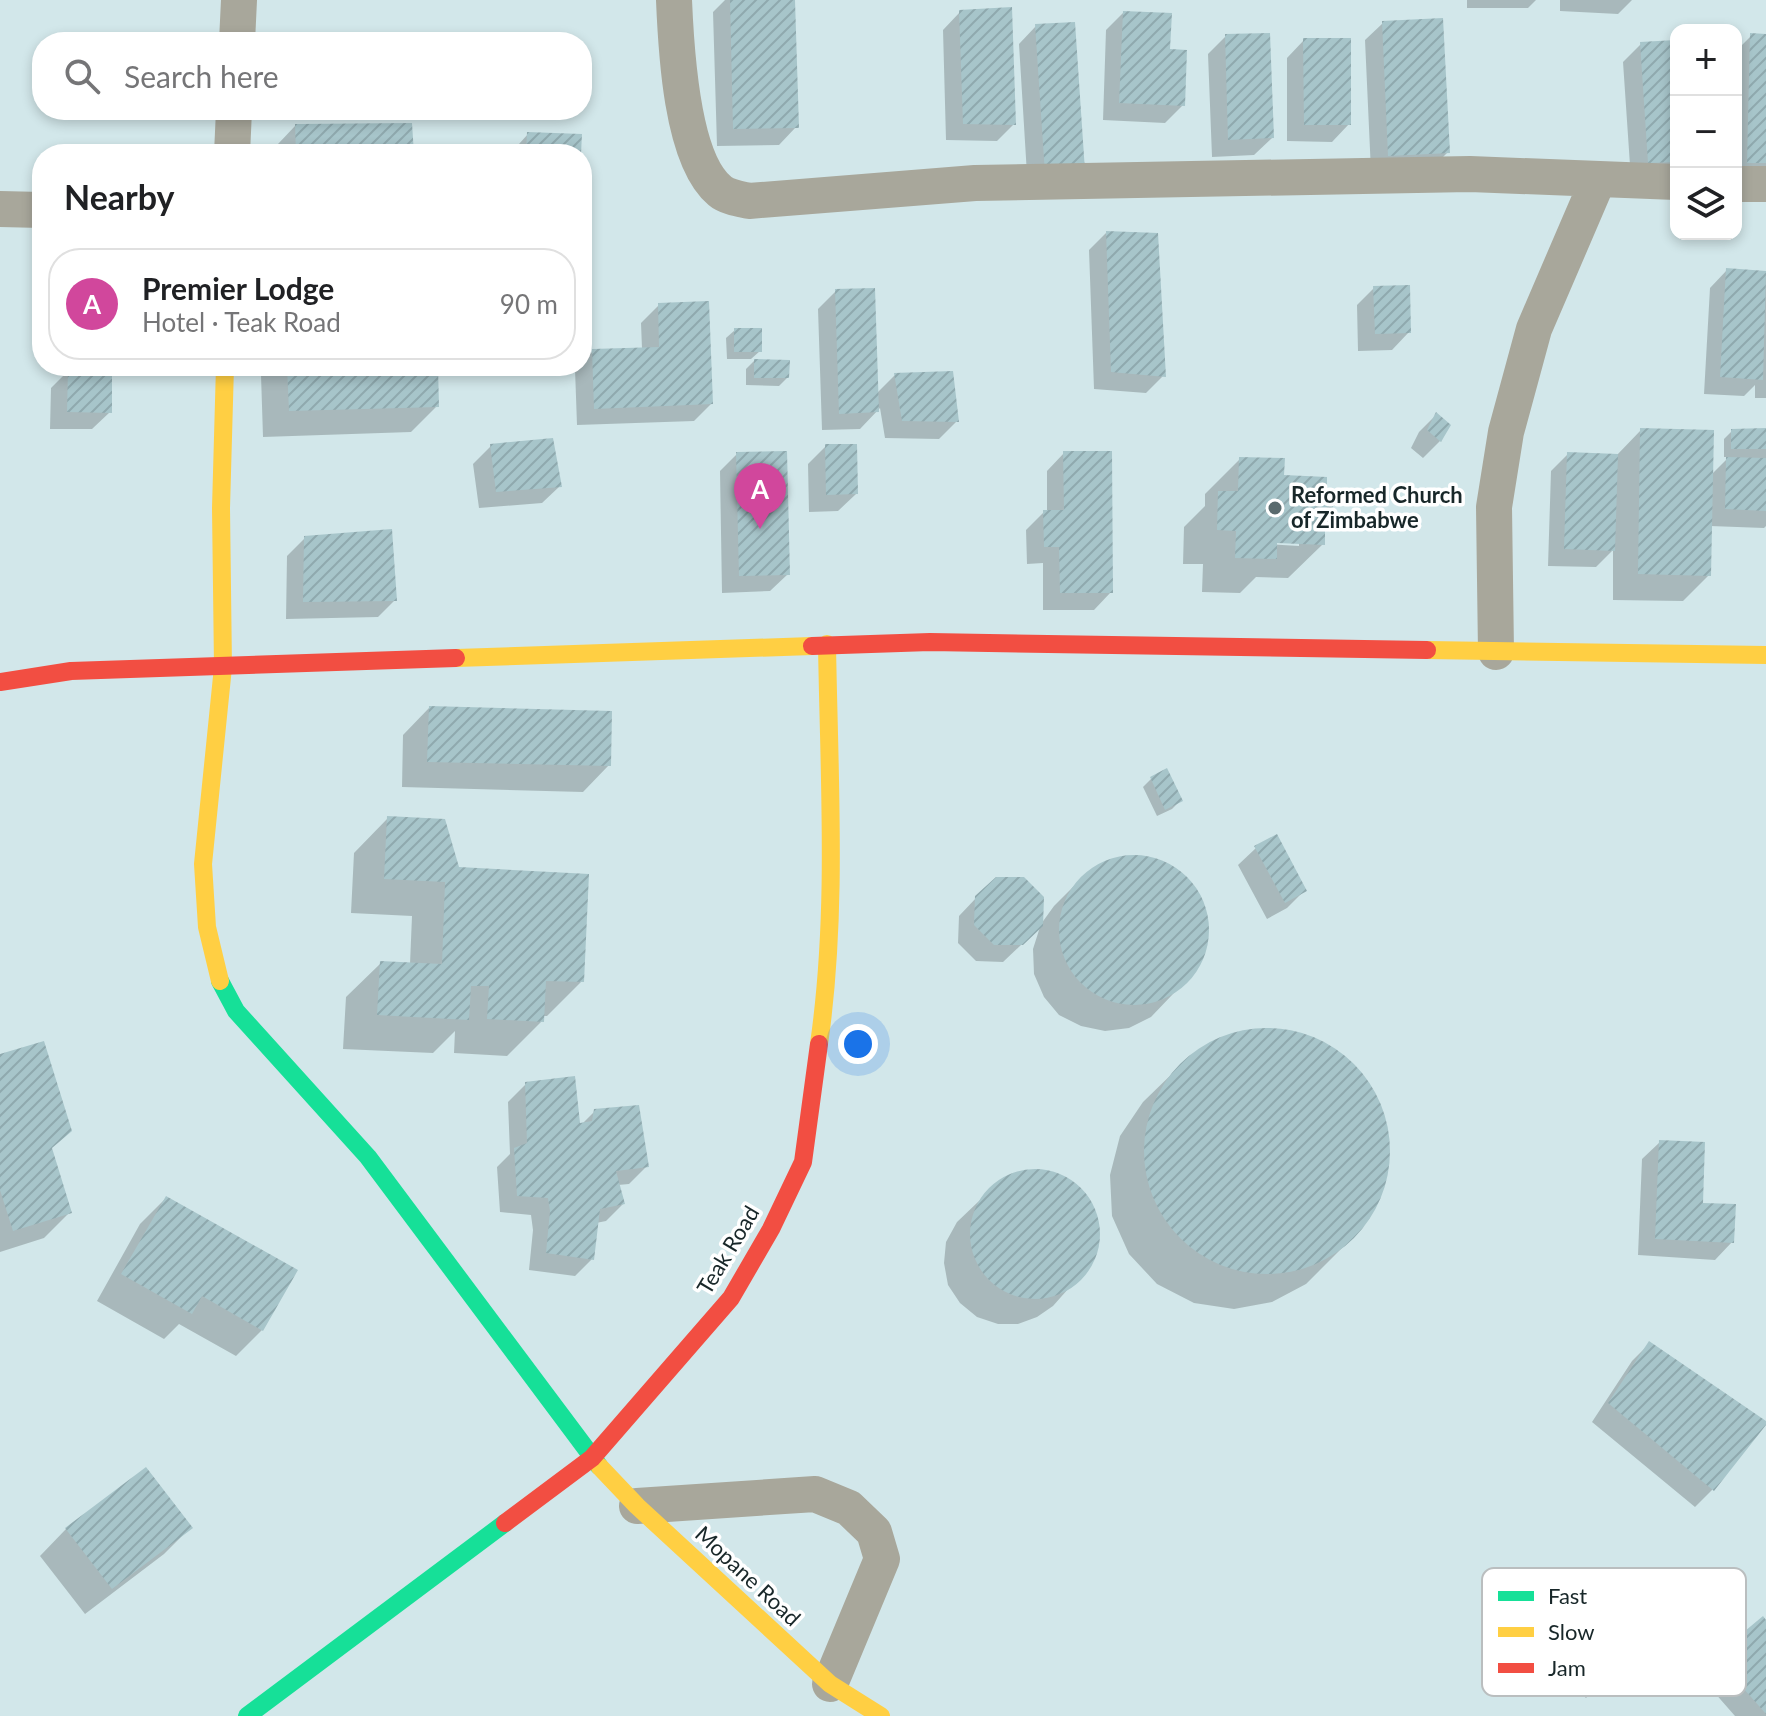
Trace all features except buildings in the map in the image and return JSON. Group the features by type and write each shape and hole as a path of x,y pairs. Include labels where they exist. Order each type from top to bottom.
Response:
{"street":[{"path":"237,32 239,0"},
{"path":"674,0 676,47 689,131 707,177 722,194 749,201 991,183 1470,174 1670,182"},
{"path":"232,144 234,120"},
{"path":"1496,652 1494,507 1506,432 1534,329 1598,180"},
{"path":"1742,184 1766,184"},
{"path":"0,209 32,210"},
{"name":"Mopane Road","path":"225,376 221,508 223,667 203,864 207,927 217,976 236,1011 368,1157 592,1458 637,1506 830,1684 881,1716"},
{"path":"0,682 71,671 930,642 1766,655"},
{"name":"Teak Road","path":"247,1716 592,1458 731,1298 771,1229 803,1162 827,990 831,869 827,644"},
{"path":"637,1506 815,1494 849,1508 874,1532 882,1559 830,1684"}],"traffic: fast":[{"path":"220,981 236,1011 368,1157 599,1466"},
{"path":"247,1716 505,1523"}],"traffic: slow":[{"path":"220,981 207,927 203,864 223,667 221,508 225,376"},
{"path":"819,1044 829,945 827,644"},
{"path":"456,658 812,646"},
{"path":"1427,650 1766,655"},
{"path":"599,1466 637,1506 830,1684 881,1716"}],"traffic: jam":[{"path":"812,646 930,642 1427,650"},
{"path":"0,682 71,671 456,658"},
{"path":"505,1523 592,1458 731,1298 771,1229 803,1162 819,1044"}],"place":[{"name":"Reformed Church of Zimbabwe","path":"1275,508"},
{"name":"Premier Lodge","path":"760,529"}]}
